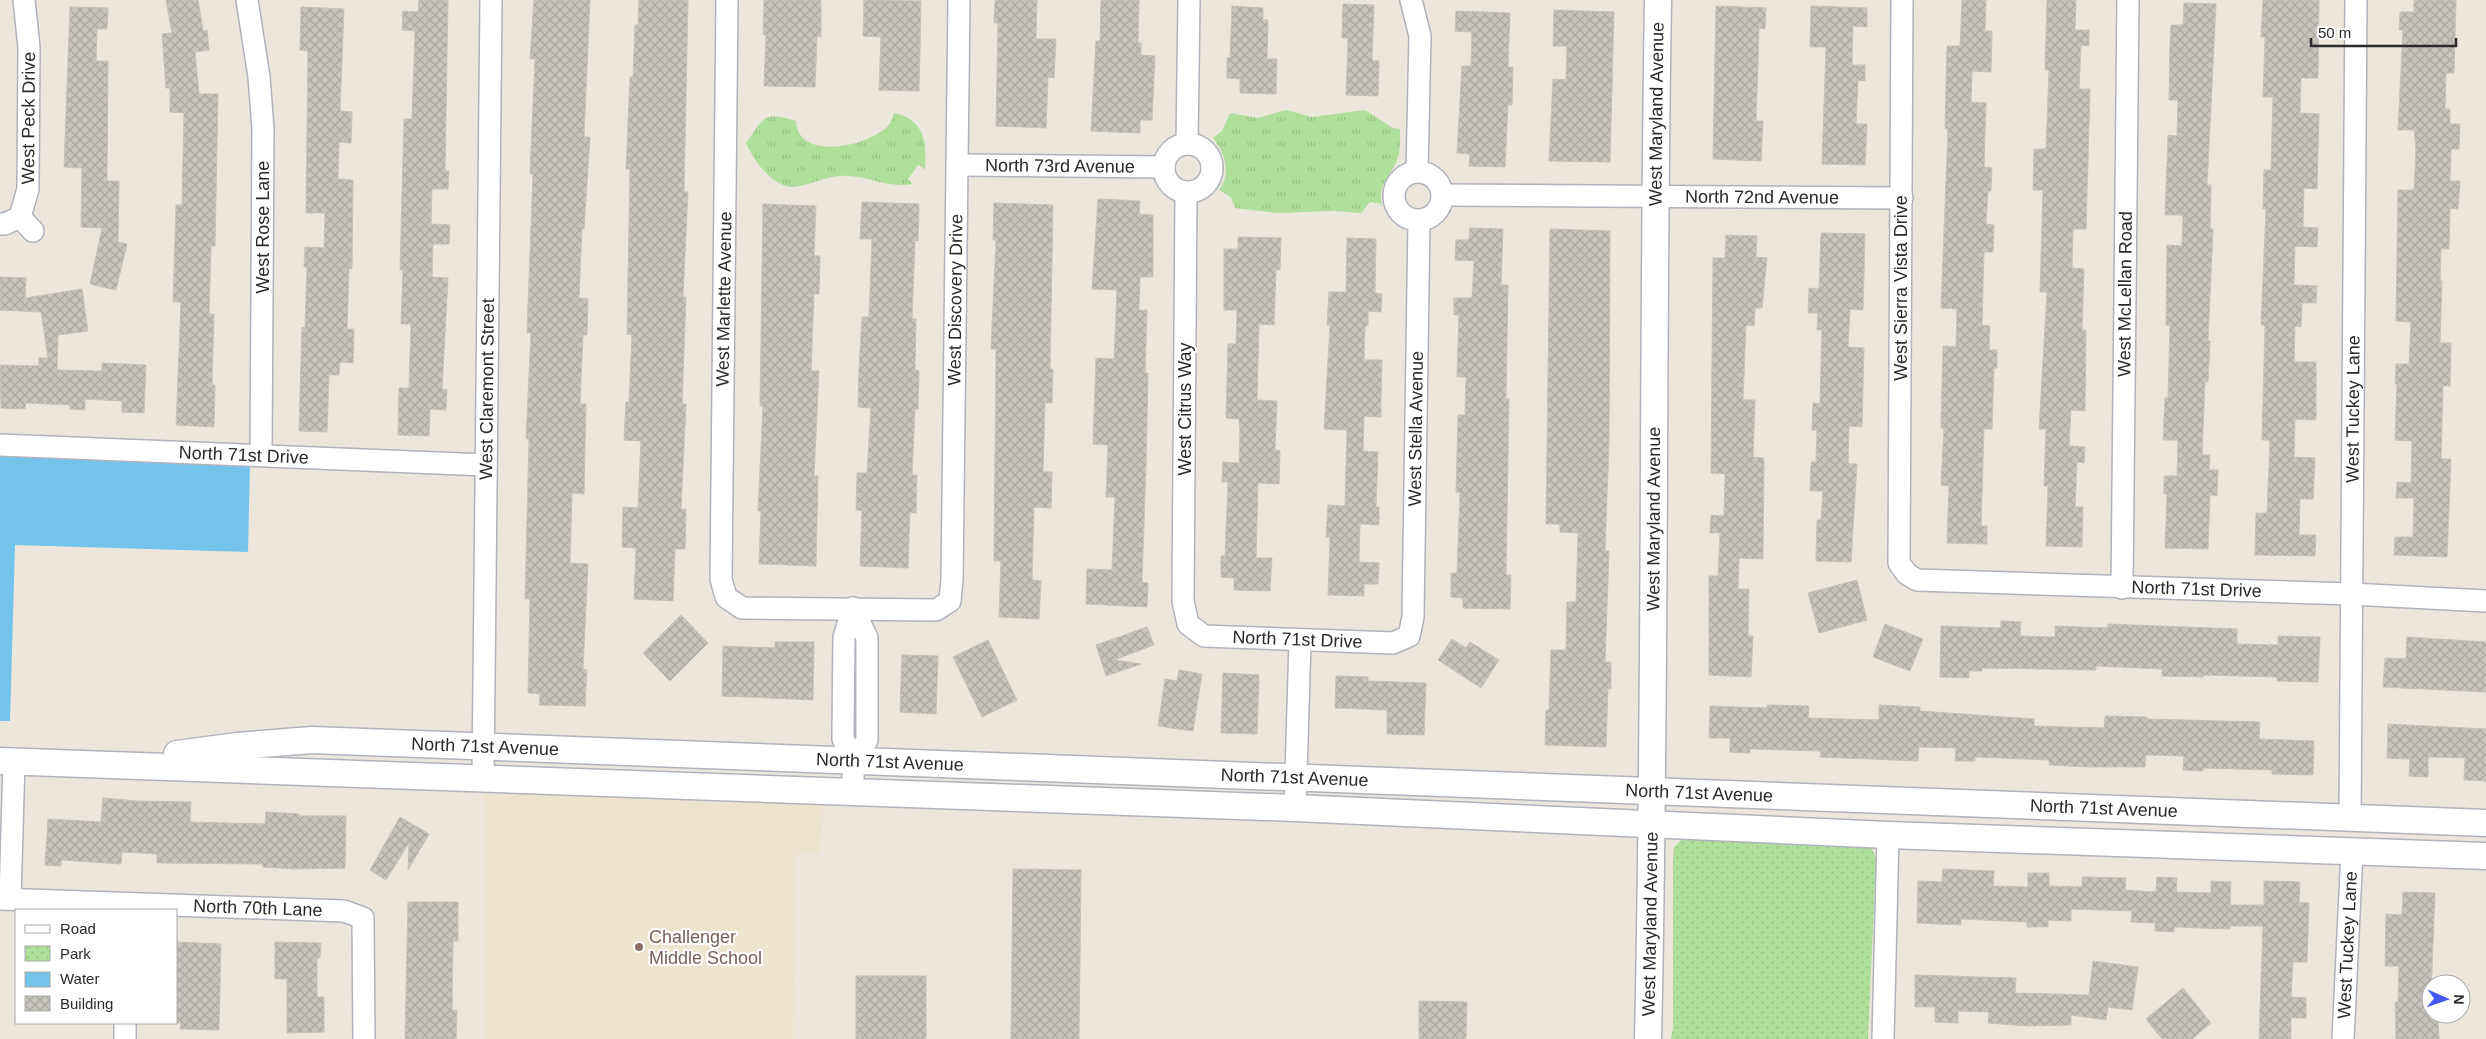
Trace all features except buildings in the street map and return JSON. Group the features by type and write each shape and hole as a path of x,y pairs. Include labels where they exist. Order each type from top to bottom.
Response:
{"street":[{"name":"West Peck Drive","path":"0,224 27,224 29,47 24,0"},
{"name":"West Rose Lane","path":"246,0 259,77 263,129 261,455"},
{"name":"West Claremont Street","path":"484,779 491,0"},
{"name":"West Marlette Avenue","path":"728,0 721,578 726,597 742,608 853,608"},
{"name":"West Discovery Drive","path":"853,608 936,610 950,601 952,578 959,0"},
{"path":"1187,144 1190,0"},
{"path":"1410,0 1420,36 1417,172"},
{"name":"West Maryland Avenue","path":"1648,1039 1653,823 1655,197 1658,0"},
{"name":"West Sierra Vista Drive","path":"1902,0 1899,563 1907,574"},
{"name":"West McLellan Road","path":"2122,588 2128,0"},
{"name":"West Tuckey Lane","path":"2350,818 2356,0"},
{"path":"1187,144 1201,147 1207,152 1213,172 1206,185 1193,192 1186,193 1173,188 1168,182 1164,167 1168,155 1173,149 1187,144"},
{"name":"North 73rd Avenue","path":"958,165 1164,167"},
{"path":"1417,172 1424,173 1437,181 1442,195 1441,202 1433,214 1419,220 1403,215 1395,201 1397,185 1402,178 1417,172"},
{"name":"West Citrus Way","path":"1186,193 1183,601 1188,624"},
{"name":"North 72nd Avenue","path":"1442,195 1902,198"},
{"name":"West Stella Avenue","path":"1409,636 1414,617 1419,220"},
{"name":"North 71st Drive","path":"0,445 486,465"},
{"name":"North 71st Drive","path":"1907,574 1917,580 2352,594 2486,601"},
{"path":"852,793 854,761 867,740 867,638 853,608"},
{"name":"North 71st Drive","path":"1188,624 1204,636 1393,643 1409,636"},
{"path":"1295,808 1300,641"},
{"name":"North 71st Avenue","path":"105,763 237,746 312,740 2486,823"},
{"path":"5,899 7,761"},
{"name":"North 71st Avenue","path":"7,761 105,763 852,793 1295,808 1888,835 2486,856"},
{"path":"1883,1039 1888,835"},
{"name":"West Tuckey Lane","path":"2343,1039 2352,851"},
{"name":"North 70th Lane","path":"5,899 126,907 344,910 363,918 364,1039"},
{"path":"124,1039 125,1024"}],"shaded area":[{"name":"Challenger Middle School","path":"486,793 823,805 821,854 796,854 793,1039 484,1039"}],"green space":[{"path":"1286,110 1312,117 1365,110 1393,128 1400,129 1399,153 1394,167 1383,185 1382,207 1379,203 1370,202 1361,213 1334,211 1277,213 1235,208 1231,197 1219,190 1226,170 1224,157 1213,138 1222,131 1230,113 1258,118"},
{"path":"894,113 912,121 922,134 925,151 925,169 918,165 908,179 913,184 895,185 858,177 841,176 799,186 785,186 764,171 753,157 746,143 765,118 777,116 796,121 800,134 808,142 821,146 850,144 878,134 888,125"},
{"path":"1684,837 1871,847 1876,859 1868,1039 1671,1039 1673,1028 1673,860 1674,847"}],"water":[{"path":"0,452 250,463 248,552 15,545 10,721 0,721"}],"place":[{"name":"Challenger Middle School","path":"639,947"}]}
